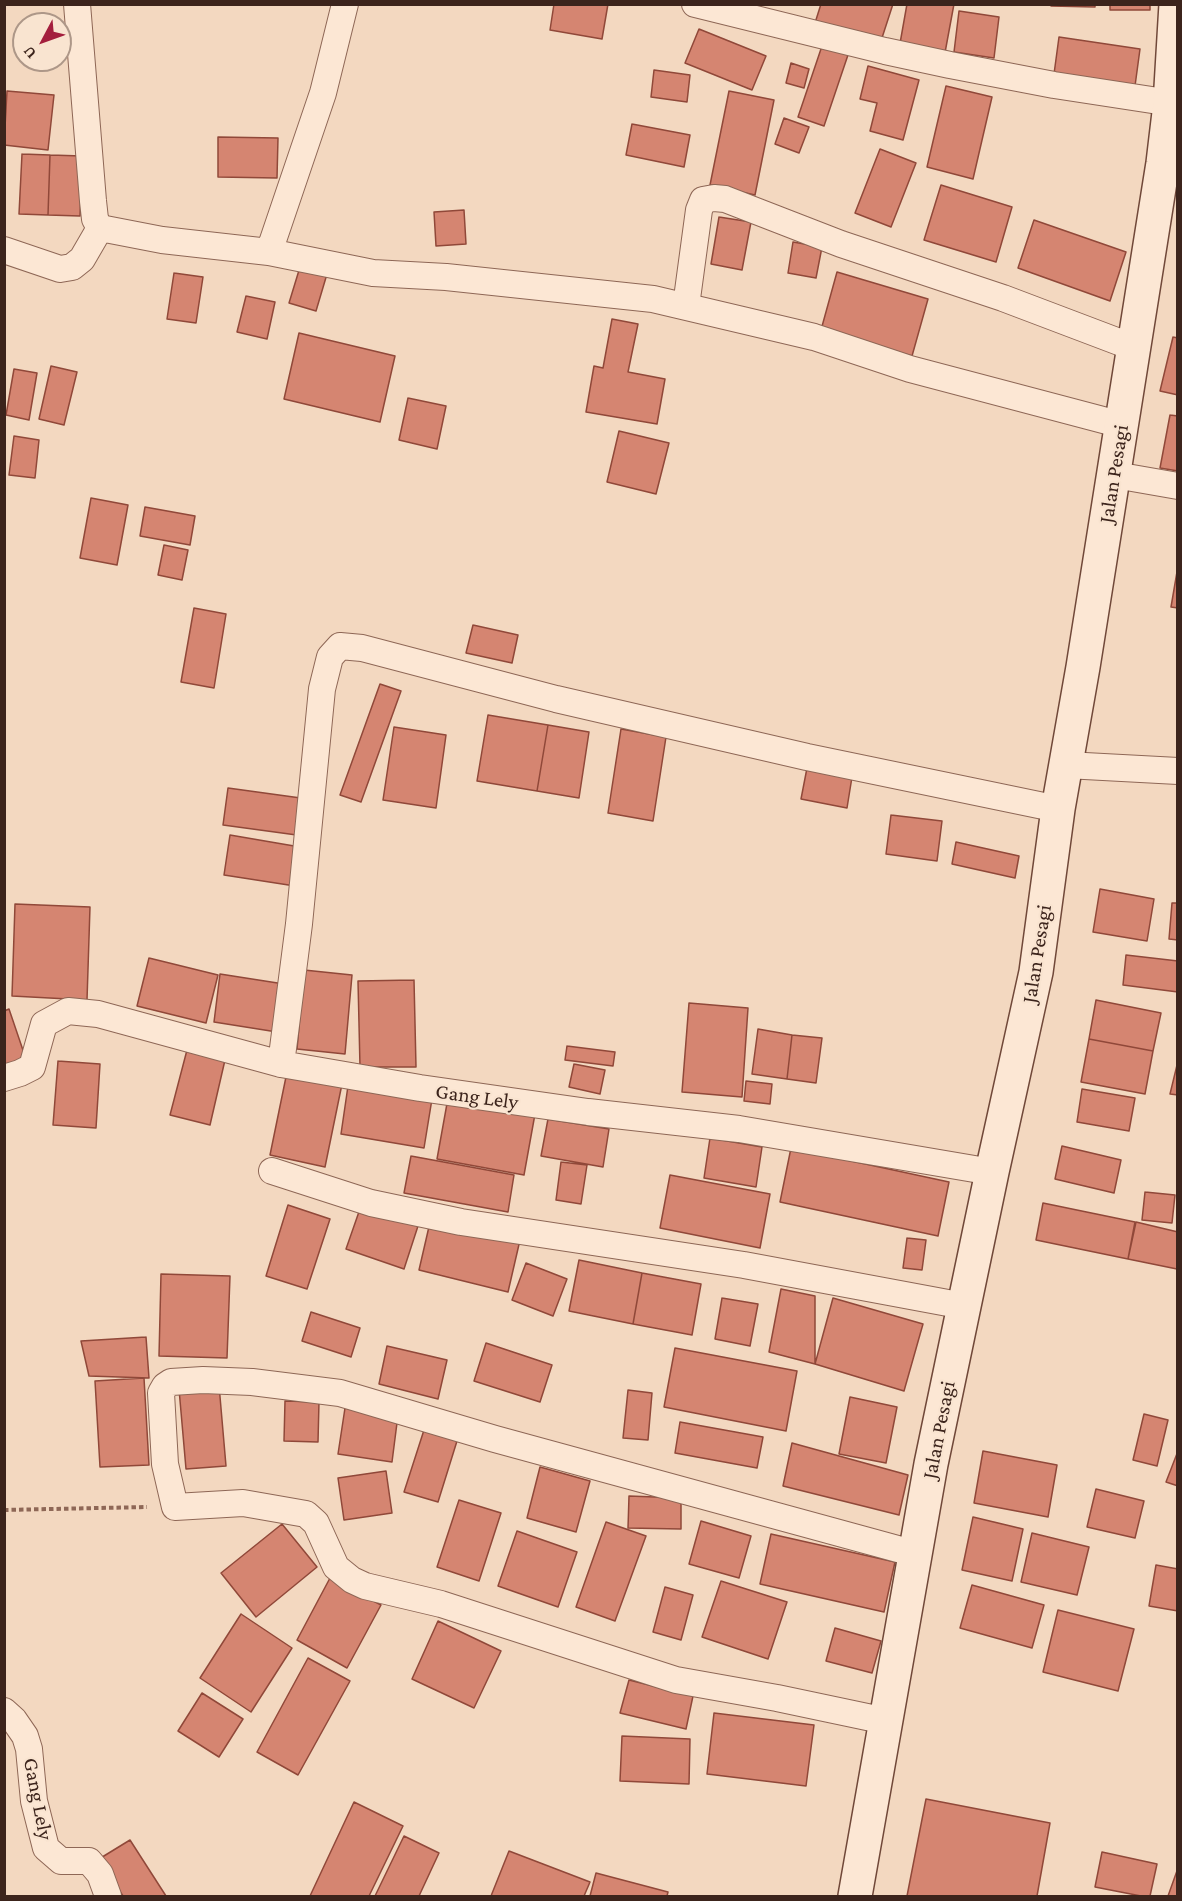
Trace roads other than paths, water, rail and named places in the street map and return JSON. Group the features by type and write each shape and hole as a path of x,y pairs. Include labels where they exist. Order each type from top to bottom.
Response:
{"street":[{"path":"77,4 93,207 95,219 100,228 162,240 269,252 373,273 458,278 653,299 814,337 910,369 1122,425"},
{"path":"269,252 323,93 345,4"},
{"path":"695,4 928,60 1054,85 1174,104"},
{"name":"Jalan Pesagi","path":"855,1896 931,1464 1036,972 1058,809 1174,104 1176,4"},
{"path":"686,306 699,210 703,200 726,199 841,244 1003,298 1135,348"},
{"path":"4,249 60,269 72,267 82,259 100,228"},
{"path":"1114,475 1178,486"},
{"path":"281,1064 299,924 322,689 330,657 340,646 362,648 556,699 784,751 1058,809"},
{"path":"1066,765 1178,771"},
{"name":"Gang Lely","path":"4,1078 20,1074 32,1067 44,1024 68,1011 98,1014 281,1064 420,1089 588,1112 739,1129 992,1172"},
{"path":"272,1171 371,1203 461,1222 744,1265 964,1306"},
{"path":"886,1721 676,1680 441,1604 365,1586 352,1580 336,1567 316,1523 306,1514 243,1503 175,1507 165,1464 161,1393 171,1382 203,1380 252,1382 340,1393 495,1439 916,1554"},
{"name":"Gang Lely","path":"4,1711 26,1736 34,1801 46,1848 61,1861 89,1861 100,1874 108,1896"}]}
